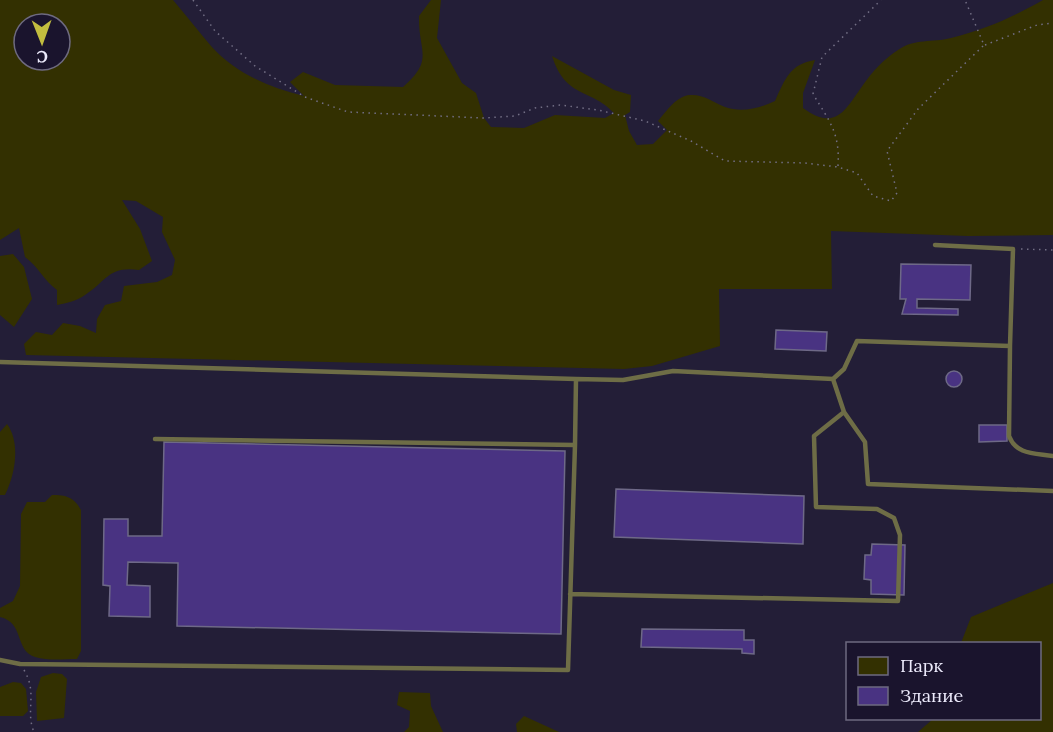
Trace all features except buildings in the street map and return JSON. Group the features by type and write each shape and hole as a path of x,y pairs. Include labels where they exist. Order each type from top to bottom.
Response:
{"lane":[{"path":"935,245 1013,249 1009,436 1012,443 1024,452 1053,456"},
{"path":"0,362 623,380 673,371 833,379 844,369 857,341 1010,346"},
{"path":"0,660 21,664 568,670 576,379"},
{"path":"833,379 844,412 865,442 868,484 1053,491"},
{"path":"570,594 898,601 900,534 894,518 877,509 816,507 814,436 844,412"},
{"path":"155,439 574,445"}],"path":[{"path":"193,0 215,31 255,66 305,97 348,112 484,118 515,116 536,108 560,105 625,115 691,141 725,160 805,163 838,167 856,173 873,196 891,201 897,193 887,151 918,109 984,45 1037,25 1053,23"},
{"path":"838,167 839,148 836,129 813,94 822,57 881,0"},
{"path":"965,0 984,45"},
{"path":"1013,249 1053,250"},
{"path":"21,664 32,682 31,725 34,732"}],"green space":[{"path":"0,0 173,0 211,46 231,64 266,84 304,96 290,82 303,72 335,85 403,87 413,77 422,62 419,16 431,0 441,0 437,38 462,83 476,93 484,118 491,127 524,128 555,115 605,118 614,113 596,99 571,86 558,70 552,56 614,90 631,95 630,112 625,115 629,131 637,145 653,144 667,130 658,121 680,98 695,95 731,109 757,108 775,101 785,79 794,69 815,60 803,93 803,108 814,115 832,118 845,110 879,66 904,46 976,31 1009,18 1043,0 1053,0 1053,235 968,236 831,231 832,289 719,289 720,346 652,366 624,369 26,355 24,344 36,332 52,335 63,323 80,326 96,333 97,319 105,305 121,301 124,286 157,282 172,275 175,260 162,232 163,217 136,201 122,200 140,229 152,261 139,270 114,272 82,297 57,305 57,290 25,257 19,228 0,240"},
{"path":"13,254 24,267 32,299 14,327 0,315 0,256"},
{"path":"7,424 14,440 15,459 9,487 5,495 0,495 0,432"},
{"path":"52,495 69,498 81,510 81,651 77,659 45,659 28,654 17,630 8,620 0,617 0,608 13,601 20,586 21,514 27,502 45,502"},
{"path":"1053,583 1053,732 918,732 932,720 1041,720 1041,642 961,642 971,617"},
{"path":"53,673 62,674 67,679 64,718 37,721 36,692 41,677"},
{"path":"13,682 21,683 26,689 28,711 23,716 0,716 0,687"},
{"path":"399,692 430,693 431,706 443,732 404,732 409,727 410,711 397,705"},
{"path":"524,716 559,732 517,732 516,724"}]}
